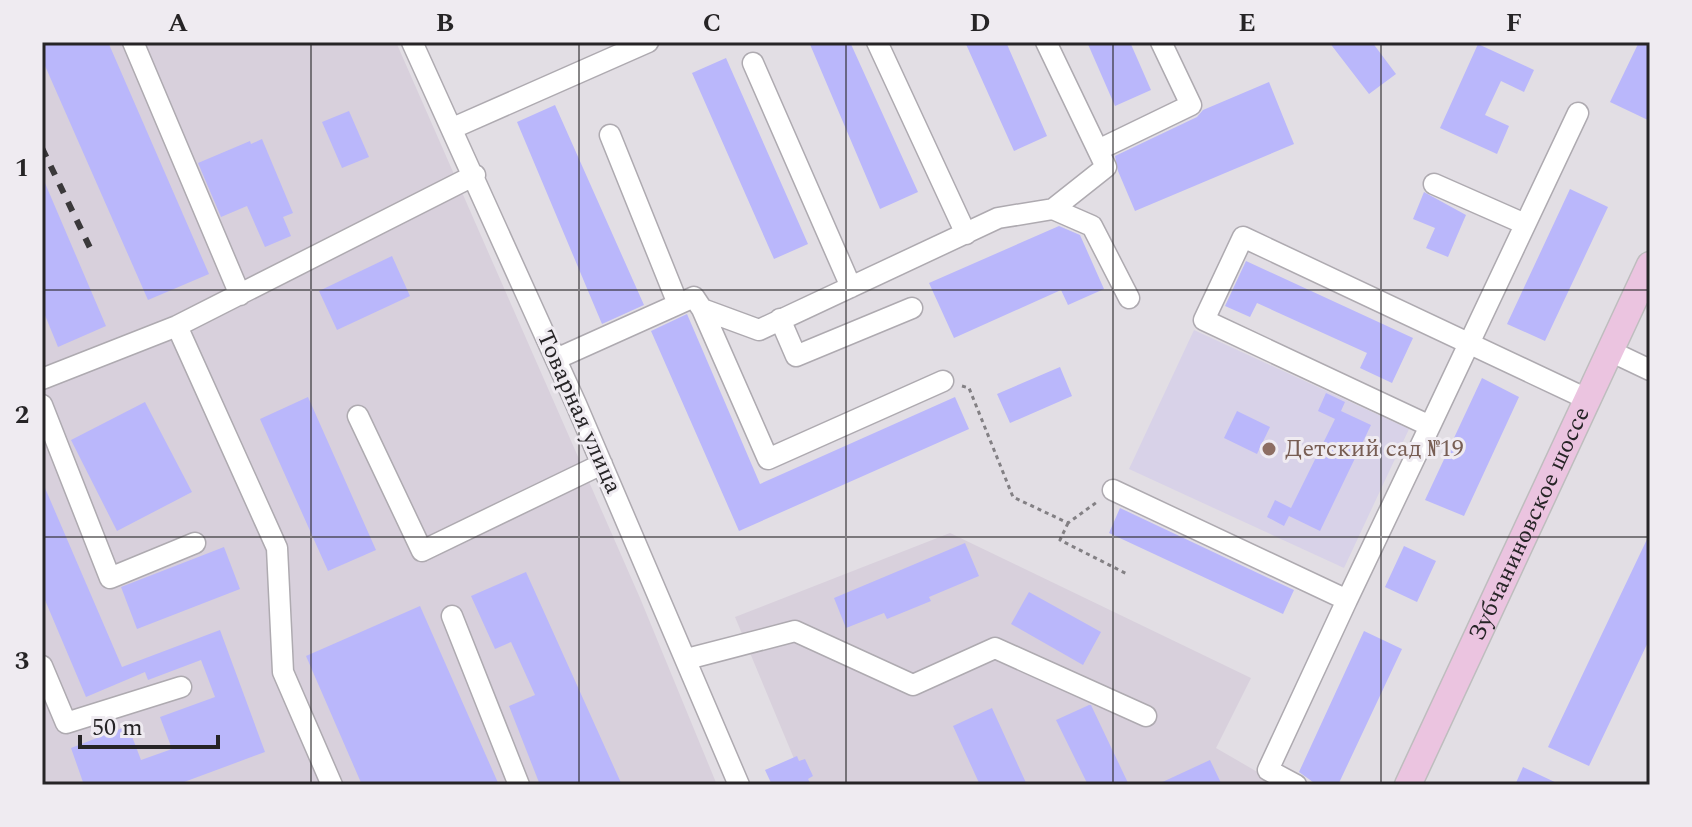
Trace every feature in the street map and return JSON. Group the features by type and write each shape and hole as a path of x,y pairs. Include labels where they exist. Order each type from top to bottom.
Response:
{"main road":[{"name":"Зубчаниновское шоссе","path":"1408,785 1650,265"}],"street":[{"path":"133,42 240,295"},
{"name":"Товарная улица","path":"412,42 556,359 739,785"},
{"path":"453,128 648,42"},
{"path":"877,42 966,234"},
{"path":"702,309 759,330 998,218 1053,209 1106,167 1046,42"},
{"path":"1098,150 1191,105 1161,42"},
{"path":"753,63 851,287"},
{"path":"1296,785 1268,770 1578,113"},
{"path":"610,135 678,304"},
{"path":"42,379 177,326 475,175"},
{"path":"1434,184 1525,224"},
{"path":"1053,209 1092,226 1129,298"},
{"path":"1430,426 1204,320 1243,237 1587,399"},
{"path":"556,359 694,297 768,459 943,381"},
{"path":"780,319 796,356 912,308"},
{"path":"177,326 277,548 283,672 332,785"},
{"path":"1610,351 1650,370"},
{"path":"42,405 110,578 195,543"},
{"path":"358,416 422,551 602,464"},
{"path":"1113,490 1347,600"},
{"path":"452,616 519,785"},
{"path":"687,659 795,631 913,685 995,648 1146,716"},
{"path":"42,666 66,723 181,687"}],"path":[{"path":"943,381 969,388 1013,497 1068,523"},
{"path":"1113,490 1068,523 1060,540 1127,574"}],"shaded area":[{"path":"42,42 396,42 640,598 717,785 42,785"},
{"name":"Детский сад №19","path":"1194,330 1409,429 1344,568 1129,469"},
{"path":"950,533 1251,678 1216,748 1280,785 805,785 735,617"}],"building":[{"path":"42,42 108,42 209,274 148,300 42,59"},
{"path":"809,42 850,42 918,192 880,209"},
{"path":"965,42 1006,42 1047,136 1014,151"},
{"path":"1087,42 1130,42 1151,90 1115,106"},
{"path":"1329,42 1372,42 1396,74 1369,94"},
{"path":"1639,42 1650,42 1650,121 1610,102"},
{"path":"1478,44 1534,70 1524,92 1501,81 1485,115 1509,126 1497,154 1440,128"},
{"path":"726,58 808,244 774,259 692,73"},
{"path":"1269,82 1294,144 1135,211 1115,156 1197,117 1203,110"},
{"path":"555,105 644,305 602,324 517,122"},
{"path":"349,111 369,157 342,168 322,122"},
{"path":"262,139 293,213 283,217 291,236 265,247 247,206 221,217 198,163"},
{"path":"42,176 106,326 58,347 42,308"},
{"path":"1570,189 1608,207 1545,341 1507,324"},
{"path":"1424,192 1466,215 1448,257 1426,248 1435,228 1413,219"},
{"path":"1059,226 1080,235 1104,289 1068,305 1061,290 954,338 929,283"},
{"path":"392,256 410,296 337,330 319,291"},
{"path":"1246,261 1413,338 1392,383 1360,368 1367,353 1257,303 1250,317 1225,306"},
{"path":"687,314 760,484 955,397 969,429 739,531 651,331"},
{"path":"1060,367 1072,396 1010,423 997,394"},
{"path":"1482,378 1519,397 1464,516 1425,500"},
{"path":"1326,393 1345,402 1341,411 1371,425 1320,531 1289,516 1284,526 1267,517 1275,500 1291,508 1335,419 1318,411"},
{"path":"308,397 376,550 328,571 260,419"},
{"path":"145,402 192,492 117,531 71,440"},
{"path":"1237,411 1270,427 1257,454 1224,438"},
{"path":"42,481 122,667 220,630 265,752 176,785 84,785 71,748 128,726 141,760 172,749 160,717 215,697 201,660 148,680 145,672 86,697 42,593"},
{"path":"1120,508 1294,590 1283,614 1109,533"},
{"path":"1650,533 1650,638 1589,766 1548,747"},
{"path":"965,543 979,576 887,619 884,613 846,628 834,598"},
{"path":"1404,546 1436,561 1417,602 1385,587"},
{"path":"224,547 240,589 137,629 121,587"},
{"path":"526,572 622,785 540,785 509,706 535,695 511,642 495,649 471,596"},
{"path":"1029,592 1101,632 1083,665 1011,624"},
{"path":"420,606 499,785 362,785 306,656"},
{"path":"1364,631 1402,649 1338,785 1317,785 1299,772"},
{"path":"1089,705 1129,785 1088,785 1056,720"},
{"path":"992,708 1027,785 980,785 953,726"},
{"path":"797,756 799,761 805,759 813,776 808,779 811,785 772,785 765,770"},
{"path":"1210,760 1222,785 1156,785"},
{"path":"1523,767 1561,785 1515,785"}],"railway":[{"path":"42,148 93,254"}],"place":[{"name":"Детский сад №19","path":"1269,449"}]}
